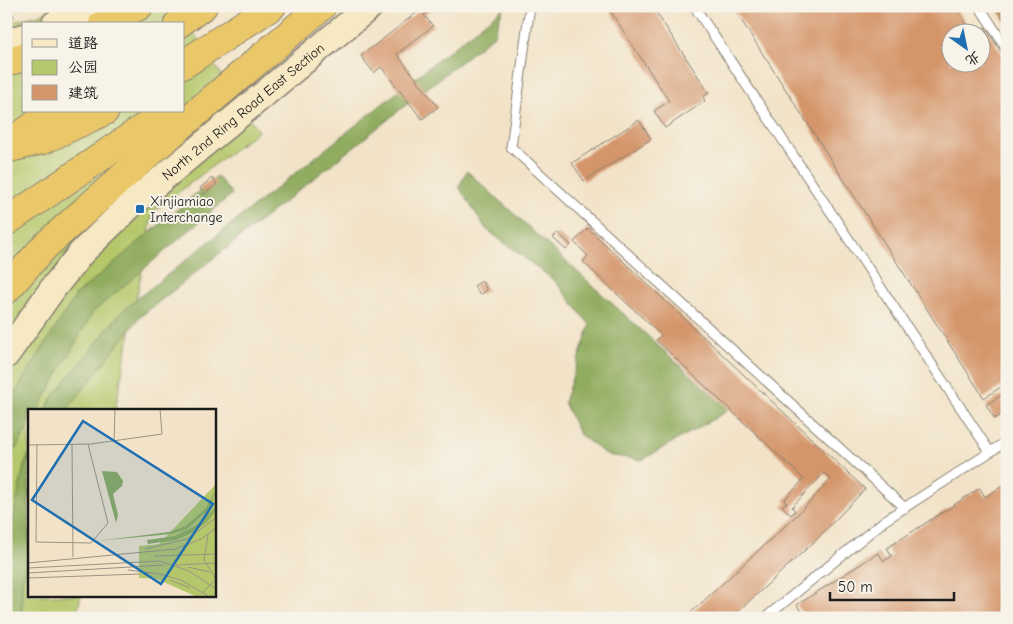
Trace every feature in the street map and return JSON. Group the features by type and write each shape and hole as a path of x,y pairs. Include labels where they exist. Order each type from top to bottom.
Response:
{"highway":[{"path":"107,22 139,6"},
{"path":"181,22 203,6"},
{"path":"185,63 272,6"},
{"path":"185,99 317,6"},
{"path":"6,290 45,246 162,142 322,6"},
{"path":"6,62 22,58"},
{"path":"9,143 53,112"},
{"path":"9,143 43,140 104,112"},
{"path":"6,222 167,112"}],"main road":[{"path":"60,22 96,6"},
{"name":"North 2nd Ring Road East Section","path":"6,356 54,287 82,252 134,202 370,6"},
{"path":"6,43 22,38"}],"lane":[{"path":"530,6 511,146 905,508"},
{"path":"694,6 990,452"},
{"path":"979,6 1007,49"},
{"path":"766,617 884,522 1007,441"}],"green space":[{"path":"55,6 176,6 258,131 153,212 115,409 28,409 28,596 81,596 76,618 6,618 6,23 40,15"},
{"path":"503,8 494,35 140,317 68,409 46,409 51,399 122,311"},
{"path":"467,171 729,410 642,460 607,455 579,434 564,402 590,325 555,281 486,229 459,187"},
{"path":"217,176 232,194 93,312 39,409 28,409 28,428 6,466 6,409 76,295"},
{"path":"28,456 28,560 22,583 22,618 6,618 6,553 24,466"}],"building":[{"path":"6,6 10,6 14,17 6,20"},
{"path":"425,6 433,8 424,15 433,26 397,54 438,107 422,119 381,67 374,73 361,56"},
{"path":"607,6 652,6 709,93 703,97 705,101 665,128 654,111 669,101"},
{"path":"732,6 955,6 965,22 940,22 940,72 990,72 990,35 1007,61 1007,80 1003,82 1007,88 1007,383 984,398"},
{"path":"995,6 1007,6 1007,25"},
{"path":"639,120 651,139 584,181 572,163"},
{"path":"212,178 217,184 204,194 200,188"},
{"path":"588,228 865,489 816,540 731,618 685,618 797,515 831,479 824,473 792,507 795,511 791,515 782,506 787,503 784,500 804,479 656,340 661,335 583,262 588,256 574,242"},
{"path":"558,233 571,245 566,250 553,238"},
{"path":"482,281 487,290 480,295 474,286"},
{"path":"1007,392 1007,411 995,419 986,405"},
{"path":"1007,483 1007,618 805,618 797,605 878,553 884,561 892,556 887,548 980,488 985,497"}],"place":[{"name":"Xinjiamiao Interchange","path":"140,209"}]}
